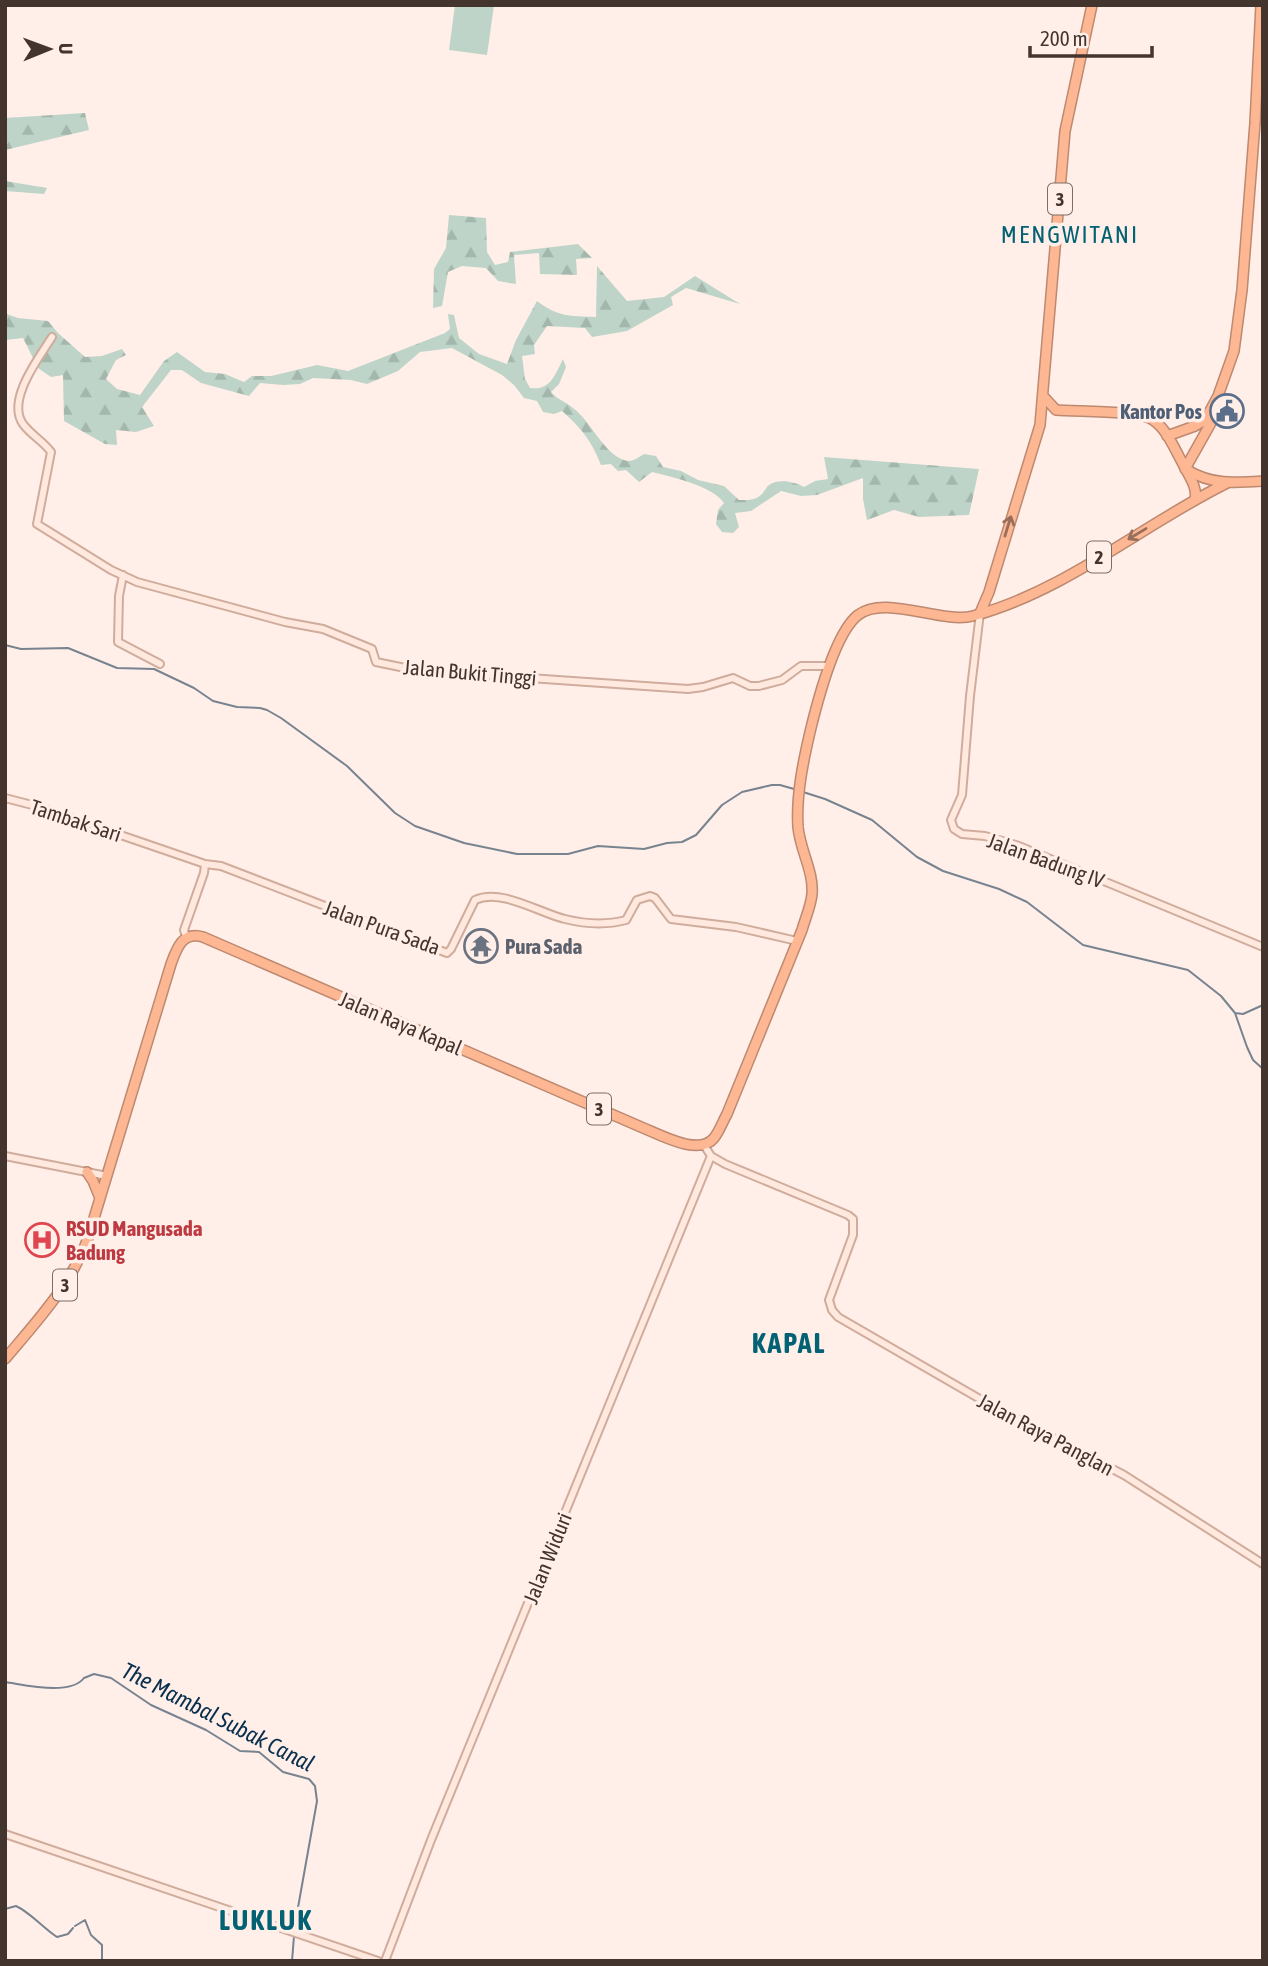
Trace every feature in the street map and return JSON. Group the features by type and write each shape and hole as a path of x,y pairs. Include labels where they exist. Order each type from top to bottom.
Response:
{"highway":[{"name":"3","path":"1040,423 1065,131 1092,5"},
{"path":"1167,436 1205,420 1218,396 1234,351 1250,193 1261,5"},
{"path":"1185,469 1223,400 1240,346 1255,193 1263,59"},
{"path":"1043,396 1056,410 1146,417 1154,420 1167,436 1185,469 1194,487 1195,499"},
{"path":"980,613 989,592 1040,423 1056,410"},
{"name":"2","path":"1185,469 1210,481 1263,481"},
{"name":"2","path":"998,607 1054,583 1195,499 1227,483"},
{"path":"989,592 990,601 998,607"},
{"path":"704,1145 715,1137 727,1114 797,941 812,891 799,837 799,800 803,769 829,666 849,625 857,616 871,609 958,617 998,607"},
{"name":"3","path":"5,1359 72,1274 83,1252 170,968 178,947 186,937"},
{"name":"Jalan Raya Kapal","path":"186,937 203,937 641,1127 687,1145 704,1145"},
{"path":"87,1172 100,1198"}],"street":[{"path":"52,337 20,392 18,408 23,423 51,452 37,524 123,575 119,596 118,642 160,664"},
{"name":"Jalan Bukit Tinggi","path":"123,575 167,591 285,622 323,629 372,649 376,662 415,670 688,689 733,678 750,686 759,686 782,680 801,666 829,666"},
{"name":"Jalan Badung IV","path":"980,613 959,804 952,818 952,826 959,833 985,836 1019,846 1263,947"},
{"name":"Tambak Sari","path":"5,797 205,864"},
{"path":"186,937 184,930 205,864"},
{"name":"Jalan Pura Sada","path":"205,864 221,866 447,953 451,950 473,903 484,898 506,899 564,919 601,923 626,920 637,900 650,896 655,898 671,919 736,927 797,941"},
{"path":"704,1145 711,1156"},
{"path":"5,1156 107,1176"},
{"name":"Jalan Raya Panglan","path":"711,1156 848,1215 854,1222 853,1235 831,1296 830,1306 838,1317 992,1406 1124,1475 1263,1564"},
{"name":"Jalan Widuri","path":"385,1961 431,1840 711,1156"},
{"path":"5,1834 378,1961"}],"green space":[{"path":"455,5 494,5 487,55 449,50"},
{"path":"85,113 89,130 5,150 5,118"},
{"path":"5,181 47,188 44,194 5,191"},
{"path":"449,215 486,218 487,252 495,265 508,262 510,252 578,244 592,258 576,259 577,275 540,274 539,253 514,255 516,284 498,281 486,268 462,266 448,272 442,306 433,308 434,269 446,248"},
{"path":"597,266 627,301 664,297 695,276 740,304 686,288 671,297 673,305 627,331 592,337 585,328 547,326 534,345 535,354 522,356 525,379 530,388 547,384 563,359 566,367 559,384 551,392 579,413 617,457 630,461 644,454 656,456 663,467 724,486 739,500 757,498 769,485 777,482 792,482 804,487 815,481 828,479 824,457 979,469 969,515 919,517 894,510 867,520 863,478 817,495 801,496 781,491 751,511 735,513 739,527 733,533 722,532 716,524 718,510 724,503 719,497 691,483 652,472 639,482 626,470 618,471 611,464 601,465 585,435 562,411 554,414 543,412 537,401 524,398 502,375 452,348 420,352 398,371 367,384 351,380 313,378 300,384 260,383 249,396 201,383 182,370 171,370 142,407 154,426 136,432 116,430 117,445 105,444 64,421 63,375 51,377 38,368 23,338 5,340 5,308 7,314 18,318 48,321 85,357 102,356 122,349 126,355 116,360 106,379 117,389 140,395 164,361 177,352 205,372 225,374 244,382 252,376 271,376 317,365 348,371 445,333 450,329 448,314 454,315 459,338 479,354 507,364 516,340 537,301 564,315 596,317"}],"waterway":[{"path":"5,645 21,649 68,648 117,668 154,669 194,688 213,701 267,710 347,766 395,813 415,826 464,843 517,854 568,854 598,846 644,849 682,842 696,835 722,805 742,792 772,785 794,789"},
{"path":"803,792 872,820 917,857 943,871 999,889 1027,902 1083,945 1188,970 1221,996 1235,1013 1253,1060 1263,1069"},
{"path":"1235,1013 1243,1014 1263,1005"},
{"name":"The Mambal Subak Canal","path":"5,1682 58,1688 69,1687 94,1674 111,1678 151,1705 206,1730 240,1751 259,1752 283,1772 309,1779 315,1786 317,1801 294,1930"},
{"path":"5,1909 16,1906 57,1937 68,1934 73,1928"},
{"path":"75,1926 85,1920 91,1935 102,1945 102,1961"},
{"name":"The Mambal Subak Canal","path":"292,1961 294,1936"}],"place":[{"name":"Kantor Pos","path":"1227,411"},
{"name":"Pura Sada","path":"481,946"},
{"name":"RSUD Mangusada Badung","path":"42,1240"}],"district":[{"name":"MENGWITANI","path":"1070,234"},
{"name":"KAPAL","path":"789,1343"},
{"name":"LUKLUK","path":"266,1920"}]}
